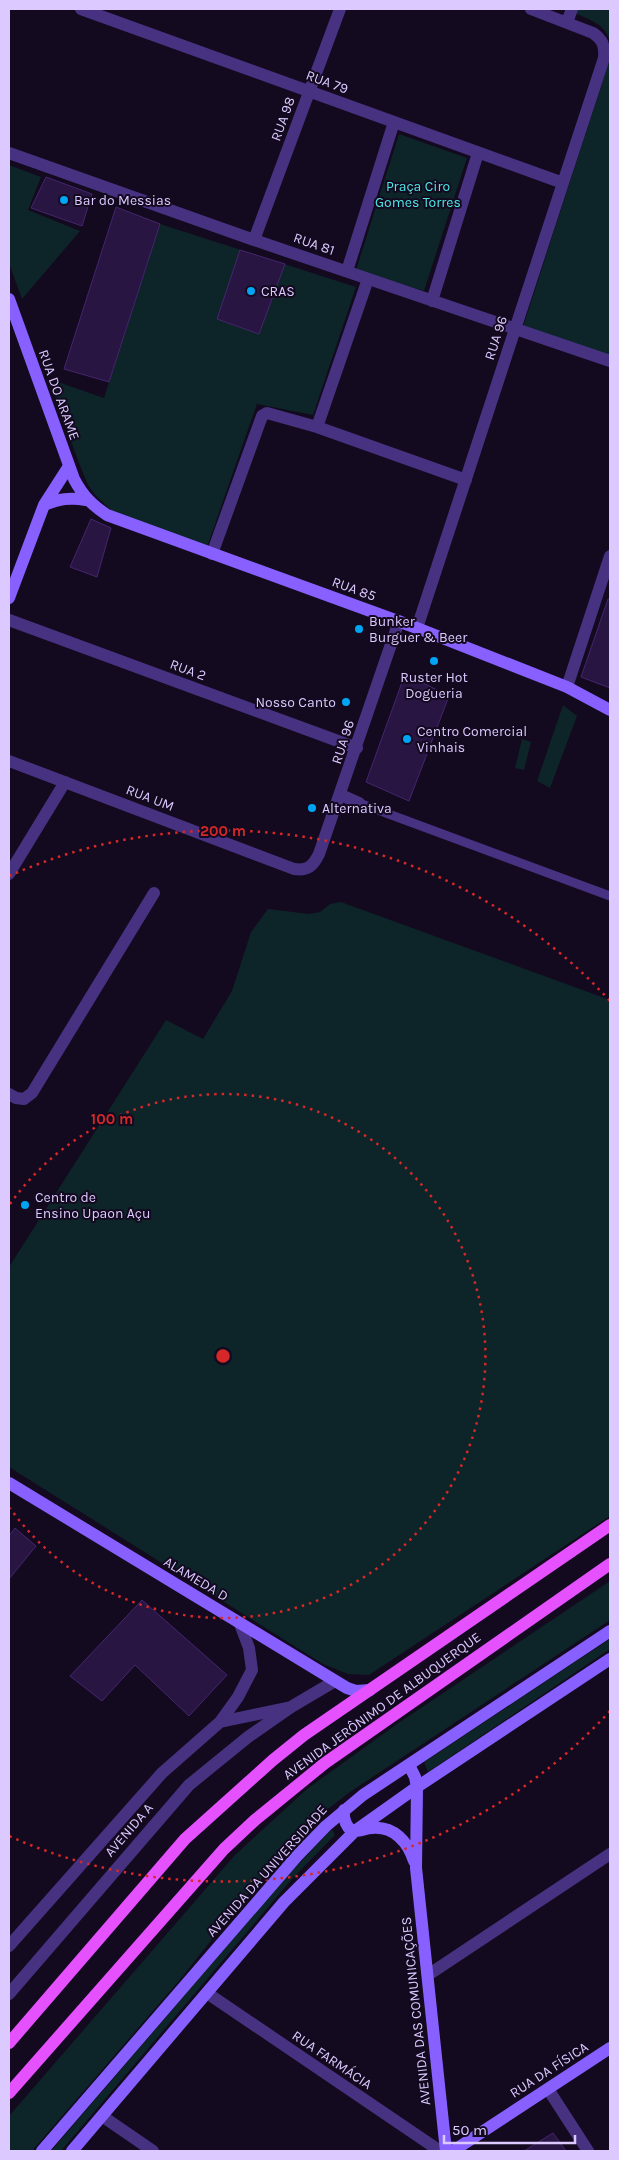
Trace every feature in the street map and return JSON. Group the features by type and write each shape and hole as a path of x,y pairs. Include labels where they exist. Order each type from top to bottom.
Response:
{"main road":[{"name":"AVENIDA JERÔNIMO DE ALBUQUERQUE","path":"9,2042 184,1839 296,1742 610,1525"},
{"name":"AVENIDA JERÔNIMO DE ALBUQUERQUE","path":"9,2093 224,1849 255,1820 325,1763 610,1564"}],"street":[{"name":"RUA 79","path":"81,9 563,183"},
{"name":"RUA 98","path":"254,240 340,9"},
{"path":"531,9 567,22 572,9"},
{"name":"RUA 96","path":"417,628 604,58 605,47 601,39 593,33 567,22"},
{"path":"347,272 394,122"},
{"path":"432,301 478,152"},
{"name":"RUA 81","path":"9,153 254,240 610,361"},
{"path":"318,427 368,279"},
{"name":"RUA DO ARAME","path":"9,299 69,466 86,500"},
{"path":"212,554 262,416 267,413 318,427 466,480"},
{"path":"9,598 44,505 69,466"},
{"path":"44,505 58,499 71,497 86,500"},
{"name":"RUA 85","path":"86,500 107,515 399,621 567,687 610,710"},
{"path":"567,687 610,556"},
{"name":"RUA 2","path":"9,620 356,748"},
{"name":"RUA 96","path":"308,868 315,863 341,795 399,621"},
{"name":"RUA UM","path":"9,761 294,869 308,868"},
{"path":"9,874 65,782"},
{"path":"341,795 360,803"},
{"path":"9,1094 16,1098 24,1099 32,1093 154,893"},
{"name":"ALAMEDA D","path":"9,1483 351,1690 370,1690"},
{"name":"AVENIDA A","path":"9,1946 162,1773 220,1722 244,1688 252,1670 249,1648 240,1624"},
{"name":"AVENIDA DA UNIVERSIDADE","path":"42,2151 262,1895 309,1843 344,1810 610,1631"},
{"path":"72,2151 284,1902 355,1831 417,1787 610,1659"},
{"name":"AVENIDA A","path":"9,1994 189,1786 240,1743 291,1707 335,1680"},
{"name":"AVENIDA A","path":"220,1722 291,1707"},
{"path":"409,1765 415,1777 417,1787"},
{"name":"AVENIDA DAS COMUNICAÇÕES","path":"417,1787 416,1868 446,2151"},
{"path":"344,1810 345,1822 355,1831"},
{"name":"AVENIDA DAS COMUNICAÇÕES","path":"355,1831 374,1827 391,1831 404,1840 416,1868"},
{"path":"428,1975 610,1854"},
{"name":"RUA FARMÁCIA","path":"207,1993 440,2151"},
{"name":"RUA DA FÍSICA","path":"453,2151 610,2048"},
{"path":"548,2089 588,2151"},
{"path":"102,2116 152,2151"}],"lane":[{"path":"360,803 610,896"}],"green space":[{"path":"577,9 610,9 610,42 601,27 575,13"},
{"path":"610,58 610,355 522,330"},
{"name":"Praça Ciro Gomes Torres","path":"399,134 467,158 424,291 356,270"},
{"path":"9,165 41,177 28,210 80,231 22,299 9,263"},
{"path":"160,224 356,287 313,415 257,404 207,547 111,510 97,497 88,485 55,399 58,382 104,398"},
{"path":"563,705 577,716 550,788 537,781"},
{"path":"522,739 531,742 524,770 515,768"},
{"path":"341,902 610,1000 610,1516 369,1675 348,1674 323,1664 9,1467 9,1267 166,1020 203,1039 232,991 251,932 268,909 309,914 320,912 330,904"},
{"path":"610,1581 610,1620 350,1792 315,1819 253,1888 178,1982 32,2151 9,2151 9,2116 235,1855 307,1789 397,1724"},
{"path":"610,1639 610,1649 428,1772 424,1762"},
{"path":"332,1829 335,1835 292,1879 61,2151 51,2151 288,1875"}],"building":[{"path":"46,177 92,194 82,226 31,208"},
{"path":"116,207 160,224 109,382 64,369"},
{"name":"CRAS","path":"240,250 285,264 259,334 217,319"},
{"path":"91,519 111,528 97,577 70,567"},
{"path":"608,599 610,599 610,688 581,677"},
{"name":"Centro Comercial Vinhais","path":"405,674 449,696 409,801 366,782"},
{"path":"15,1528 36,1546 9,1579 9,1536"},
{"path":"142,1600 227,1675 189,1716 135,1665 102,1701 70,1676"},
{"path":"553,2133 566,2151 524,2151"}],"place":[{"name":"Bar do Messias","path":"64,200"},
{"name":"CRAS","path":"251,291"},
{"name":"Bunker Burguer & Beer","path":"359,629"},
{"name":"Ruster Hot Dogueria","path":"434,661"},
{"name":"Nosso Canto","path":"346,702"},
{"name":"Centro Comercial Vinhais","path":"407,739"},
{"name":"Alternativa","path":"312,808"},
{"name":"Centro de Ensino Upaon Açu","path":"25,1205"}]}
